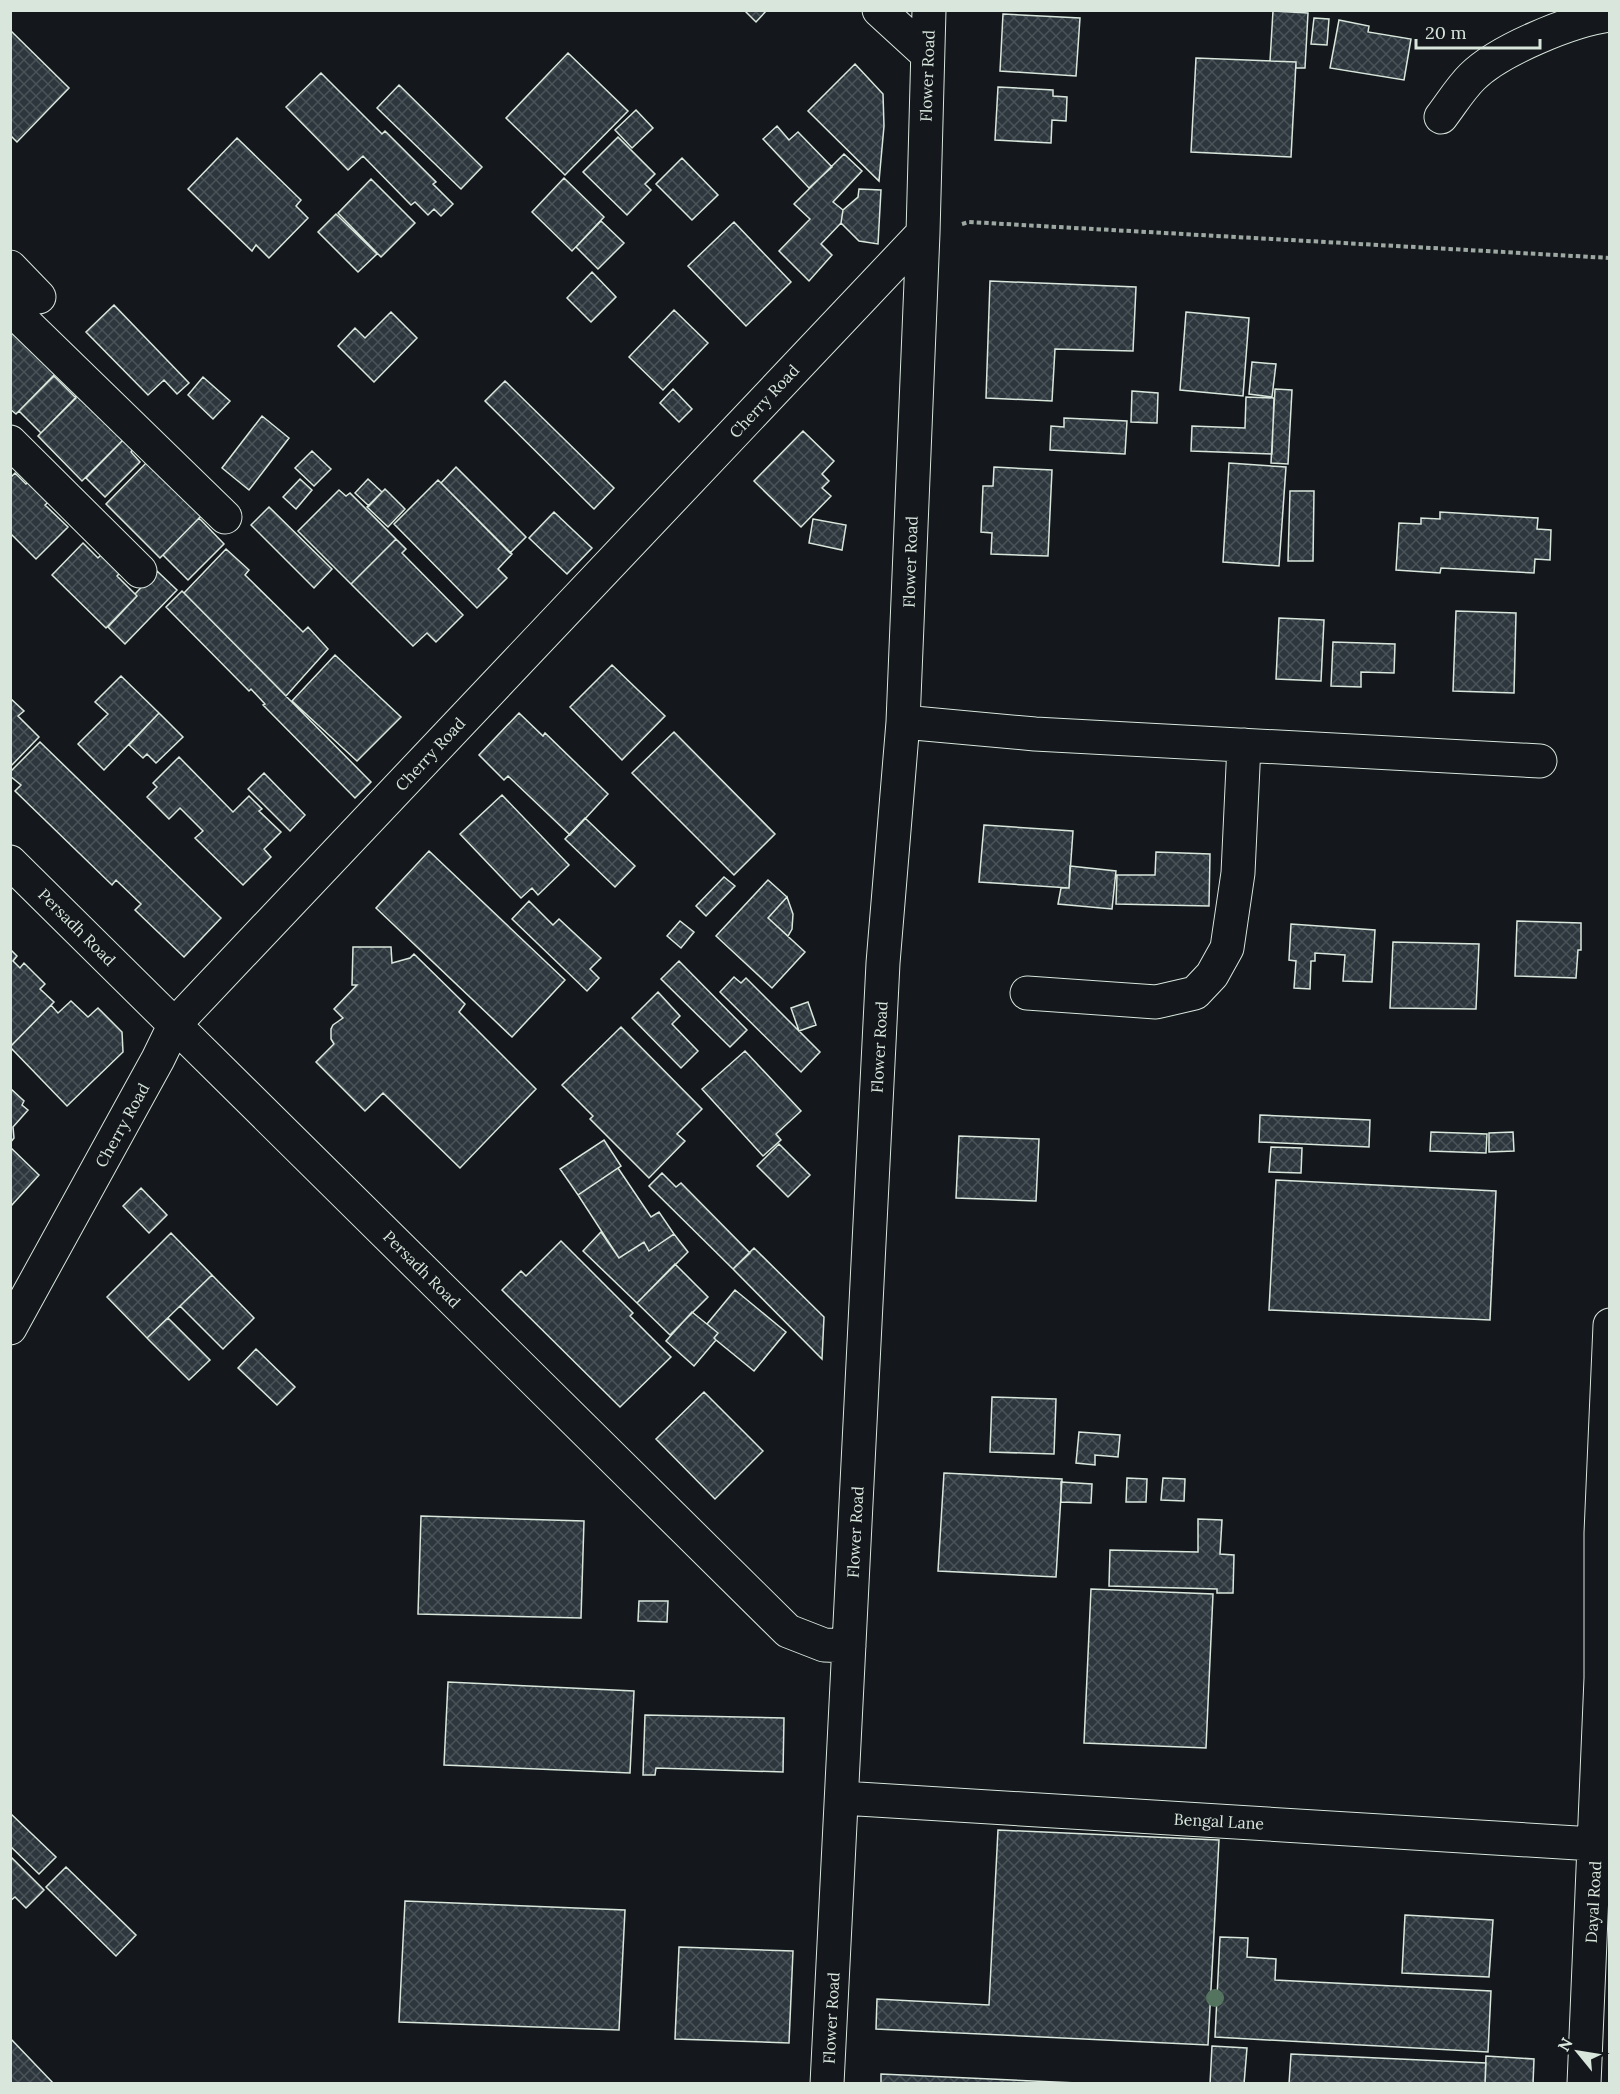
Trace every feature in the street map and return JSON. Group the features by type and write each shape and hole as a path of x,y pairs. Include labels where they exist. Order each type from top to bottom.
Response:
{"street":[{"path":"879,10 927,54"},
{"name":"Flower Road","path":"827,2084 883,963 903,722 923,233 929,10"},
{"path":"1441,117 1472,77 1509,51 1563,28 1610,15"},
{"name":"Cherry Road","path":"10,1328 153,1069 175,1024 923,233"},
{"path":"10,267 25,303 225,517"},
{"path":"10,442 140,571"},
{"path":"903,722 1035,735 1540,761"},
{"path":"1027,993 1156,1002 1195,993 1212,975 1227,948 1238,873 1244,745"},
{"name":"Persadh Road","path":"10,862 788,1631 824,1645 849,1646"},
{"name":"Dayal Road","path":"1584,2084 1602,1845 1601,1678 1610,1325"},
{"name":"Bengal Lane","path":"842,1798 1602,1845"}],"path":[{"path":"923,233 969,222 1610,258"}],"building":[{"path":"744,10 767,10 756,22"},
{"path":"1273,11 1308,13 1305,68 1296,68 1296,62 1270,61"},
{"path":"1003,14 1080,18 1076,76 1000,71"},
{"path":"1314,18 1329,19 1327,45 1311,44"},
{"path":"1339,20 1369,26 1368,32 1411,39 1404,80 1330,68"},
{"path":"10,30 69,88 17,142 10,135"},
{"path":"568,53 628,111 565,175 506,118"},
{"path":"1196,58 1296,62 1291,157 1191,152"},
{"path":"855,64 883,94 884,126 879,181 808,111"},
{"path":"321,73 382,134 385,131 436,182 433,184 453,204 441,216 434,209 428,215 415,202 411,205 363,156 348,170 286,107"},
{"path":"399,85 482,167 461,189 377,108"},
{"path":"998,87 1053,90 1053,96 1067,97 1066,121 1052,120 1051,143 995,140"},
{"path":"636,110 653,128 632,148 615,130"},
{"path":"777,126 789,140 798,132 832,167 809,188 763,139"},
{"path":"618,137 655,174 645,184 651,190 627,215 583,172"},
{"path":"237,138 301,200 296,206 308,218 269,258 256,245 252,251 188,189"},
{"path":"844,154 862,171 833,202 843,210 841,223 821,244 832,255 809,281 779,251 810,219 794,204"},
{"path":"682,158 718,195 692,220 656,184"},
{"path":"564,178 604,217 572,251 532,212"},
{"path":"371,179 415,223 381,257 338,213"},
{"path":"859,189 881,190 878,244 859,241 841,223 843,210 858,197"},
{"path":"336,214 377,254 358,272 318,232"},
{"path":"601,221 624,243 598,269 576,247"},
{"path":"734,222 791,282 746,326 688,266"},
{"path":"592,272 616,297 591,322 567,298"},
{"path":"990,281 1136,287 1133,351 1055,349 1052,401 986,398"},
{"path":"114,305 189,383 177,394 164,380 148,395 86,332"},
{"path":"674,310 708,343 663,390 629,357"},
{"path":"391,312 417,338 374,382 338,346 355,328 365,338"},
{"path":"1186,312 1249,318 1243,396 1180,390"},
{"path":"10,328 56,373 16,414 10,409"},
{"path":"1252,362 1276,364 1272,397 1249,394"},
{"path":"54,376 76,398 41,433 19,411"},
{"path":"203,377 230,401 213,419 188,395"},
{"path":"505,381 614,488 594,509 485,401"},
{"path":"673,389 692,409 679,422 660,403"},
{"path":"1275,389 1292,390 1288,464 1271,463"},
{"path":"1132,391 1158,393 1157,423 1131,422"},
{"path":"80,393 124,439 82,481 38,436"},
{"path":"1246,397 1274,398 1272,454 1191,451 1192,426 1245,428"},
{"path":"262,416 289,438 249,490 222,468"},
{"path":"1064,418 1127,421 1125,454 1050,450 1051,426 1064,427"},
{"path":"803,431 834,461 822,474 829,481 822,488 831,496 801,527 754,481"},
{"path":"124,439 140,462 105,497 86,478"},
{"path":"312,451 331,469 314,486 295,468"},
{"path":"148,461 202,515 160,558 106,504"},
{"path":"1229,463 1286,467 1279,566 1223,562"},
{"path":"456,467 526,537 510,553 441,483"},
{"path":"994,467 1052,470 1048,556 991,554 992,533 981,532 983,486 993,486"},
{"path":"15,473 26,484 31,480 51,500 45,505 68,527 36,559 10,533 10,478"},
{"path":"300,479 312,490 296,509 283,497"},
{"path":"368,479 382,492 369,506 355,493"},
{"path":"438,480 512,554 498,569 507,578 477,608 394,524"},
{"path":"385,489 405,509 388,527 367,507"},
{"path":"339,490 346,496 350,493 396,539 351,584 298,531"},
{"path":"1290,491 1314,491 1313,561 1288,561"},
{"path":"269,507 332,569 314,588 251,525"},
{"path":"554,512 592,548 567,574 529,538"},
{"path":"1440,512 1538,518 1537,529 1551,530 1550,560 1535,559 1534,573 1441,568 1440,573 1396,570 1399,523 1421,524 1421,518 1440,519"},
{"path":"199,518 224,544 188,580 163,555"},
{"path":"813,519 846,525 842,550 809,543"},
{"path":"396,539 406,549 402,553 463,615 436,642 427,633 413,646 351,584"},
{"path":"83,543 98,558 104,552 123,570 117,576 137,596 106,628 52,575"},
{"path":"226,549 249,570 245,575 303,632 308,627 328,649 286,696 184,593"},
{"path":"157,571 177,590 125,644 108,627"},
{"path":"182,591 371,782 355,798 263,705 265,704 251,689 249,691 166,607"},
{"path":"1456,611 1516,613 1514,693 1453,691"},
{"path":"1279,618 1324,620 1321,681 1276,679"},
{"path":"1333,642 1395,644 1394,673 1361,672 1361,687 1331,686"},
{"path":"335,655 401,717 357,761 292,701"},
{"path":"612,665 665,716 622,760 570,707"},
{"path":"121,676 159,713 104,770 78,744 108,714 95,702"},
{"path":"10,698 24,711 18,716 39,737 10,767"},
{"path":"159,713 183,737 156,763 147,754 143,758 129,745"},
{"path":"519,713 543,736 545,733 608,794 570,835 508,776 504,780 479,755"},
{"path":"674,732 775,834 734,875 632,773"},
{"path":"40,742 221,918 184,957 135,910 141,904 116,880 112,885 15,791 21,785 10,776 10,772"},
{"path":"179,757 233,812 249,796 262,809 259,811 281,832 264,849 271,857 243,885 195,838 203,831 180,808 169,819 147,797 157,787 153,783"},
{"path":"264,773 305,815 290,831 248,789"},
{"path":"502,795 569,865 538,895 532,888 521,898 460,834"},
{"path":"585,818 635,866 615,887 565,839"},
{"path":"984,825 1073,831 1069,888 979,882"},
{"path":"429,851 565,980 512,1037 376,908"},
{"path":"1156,852 1210,854 1209,906 1116,904 1117,875 1155,875"},
{"path":"1070,866 1116,871 1112,909 1058,904 1061,888 1069,888"},
{"path":"724,877 735,886 706,916 696,906"},
{"path":"768,880 787,897 768,918 805,952 772,988 716,936"},
{"path":"787,897 793,914 792,929 788,936 768,918"},
{"path":"529,901 553,925 559,919 601,958 590,969 599,978 587,991 512,919"},
{"path":"680,921 694,932 681,948 667,936"},
{"path":"1517,921 1581,923 1581,950 1578,950 1576,978 1515,976"},
{"path":"1291,924 1375,930 1372,982 1343,981 1345,955 1315,953 1315,961 1311,961 1310,989 1294,988 1296,961 1289,960"},
{"path":"1393,942 1479,944 1476,1009 1390,1008"},
{"path":"353,947 391,947 392,963 410,958 414,954 465,1004 459,1012 536,1089 460,1168 383,1093 365,1111 316,1062 334,1044 331,1039 331,1029 343,1018 334,1009 357,985 352,985"},
{"path":"10,949 17,956 13,961 20,968 24,963 45,984 40,989 54,1002 10,1047"},
{"path":"679,961 747,1030 730,1047 661,979"},
{"path":"734,977 741,983 746,978 820,1052 801,1072 720,992"},
{"path":"658,992 680,1016 672,1024 698,1051 681,1068 632,1018"},
{"path":"71,1001 88,1017 98,1008 122,1032 123,1052 67,1106 10,1047 51,1005 58,1013"},
{"path":"808,1002 816,1025 799,1031 791,1008"},
{"path":"621,1027 702,1109 677,1134 685,1141 649,1178 590,1119 593,1116 562,1085"},
{"path":"745,1051 801,1111 776,1134 781,1140 763,1156 702,1089"},
{"path":"10,1088 24,1101 22,1105 28,1110 13,1127 14,1138 10,1143"},
{"path":"1260,1115 1370,1120 1369,1147 1259,1142"},
{"path":"1431,1132 1487,1134 1486,1153 1430,1151"},
{"path":"1513,1132 1514,1151 1489,1152 1489,1133"},
{"path":"959,1136 1039,1139 1036,1201 956,1198"},
{"path":"604,1140 621,1166 578,1195 560,1169"},
{"path":"779,1144 810,1175 788,1197 757,1166"},
{"path":"10,1147 39,1175 11,1206 10,1206"},
{"path":"1271,1147 1302,1148 1301,1173 1269,1172"},
{"path":"618,1168 651,1217 659,1212 674,1234 649,1251 644,1242 619,1258 578,1195"},
{"path":"662,1173 676,1187 681,1183 750,1253 733,1269 649,1186"},
{"path":"1276,1180 1496,1191 1490,1320 1269,1310"},
{"path":"141,1188 167,1215 149,1233 123,1206"},
{"path":"601,1232 619,1258 644,1242 649,1251 674,1234 688,1252 637,1303 583,1251"},
{"path":"171,1233 212,1275 147,1338 107,1297"},
{"path":"561,1241 633,1313 630,1316 671,1357 620,1407 502,1290 521,1271 526,1276"},
{"path":"754,1248 824,1317 822,1359 733,1269"},
{"path":"675,1264 708,1297 670,1335 637,1303"},
{"path":"212,1275 254,1318 223,1349 180,1306"},
{"path":"735,1290 786,1332 754,1371 714,1338 718,1333 707,1324"},
{"path":"692,1312 718,1333 714,1338 716,1340 694,1366 666,1341"},
{"path":"168,1318 210,1360 189,1380 147,1338"},
{"path":"256,1349 295,1387 277,1405 238,1368"},
{"path":"704,1392 763,1451 715,1499 656,1439"},
{"path":"992,1397 1056,1399 1054,1454 990,1452"},
{"path":"1079,1432 1120,1435 1118,1457 1095,1455 1095,1465 1076,1463"},
{"path":"944,1473 1062,1479 1056,1577 938,1571"},
{"path":"1127,1478 1147,1479 1146,1502 1126,1502"},
{"path":"1163,1478 1185,1479 1184,1501 1161,1500"},
{"path":"1061,1482 1092,1484 1091,1503 1061,1502"},
{"path":"421,1516 584,1521 581,1618 418,1614"},
{"path":"1198,1519 1222,1520 1220,1554 1234,1555 1233,1593 1217,1593 1217,1589 1109,1586 1110,1550 1198,1552"},
{"path":"1091,1589 1213,1594 1206,1748 1084,1743"},
{"path":"639,1601 668,1601 667,1622 638,1621"},
{"path":"448,1682 634,1691 630,1773 444,1765"},
{"path":"645,1715 784,1718 783,1772 656,1768 655,1775 643,1775"},
{"path":"10,1813 56,1857 39,1874 10,1846"},
{"path":"998,1830 1219,1840 1208,2045 876,2029 877,1999 989,2005"},
{"path":"10,1856 44,1890 26,1908 15,1897 10,1901"},
{"path":"66,1867 136,1935 116,1956 46,1887"},
{"path":"405,1901 625,1910 619,2030 399,2022"},
{"path":"1405,1915 1493,1920 1489,1977 1402,1973"},
{"path":"1220,1937 1248,1938 1247,1957 1276,1959 1275,1980 1491,1991 1488,2052 1215,2037"},
{"path":"679,1947 793,1951 789,2043 675,2039"},
{"path":"10,2038 54,2084 10,2084"},
{"path":"1212,2046 1247,2048 1244,2084 1210,2084"},
{"path":"1291,2054 1486,2063 1485,2084 1289,2084"},
{"path":"1486,2056 1534,2059 1533,2084 1485,2084"},
{"path":"881,2074 1100,2084 881,2084"}]}
